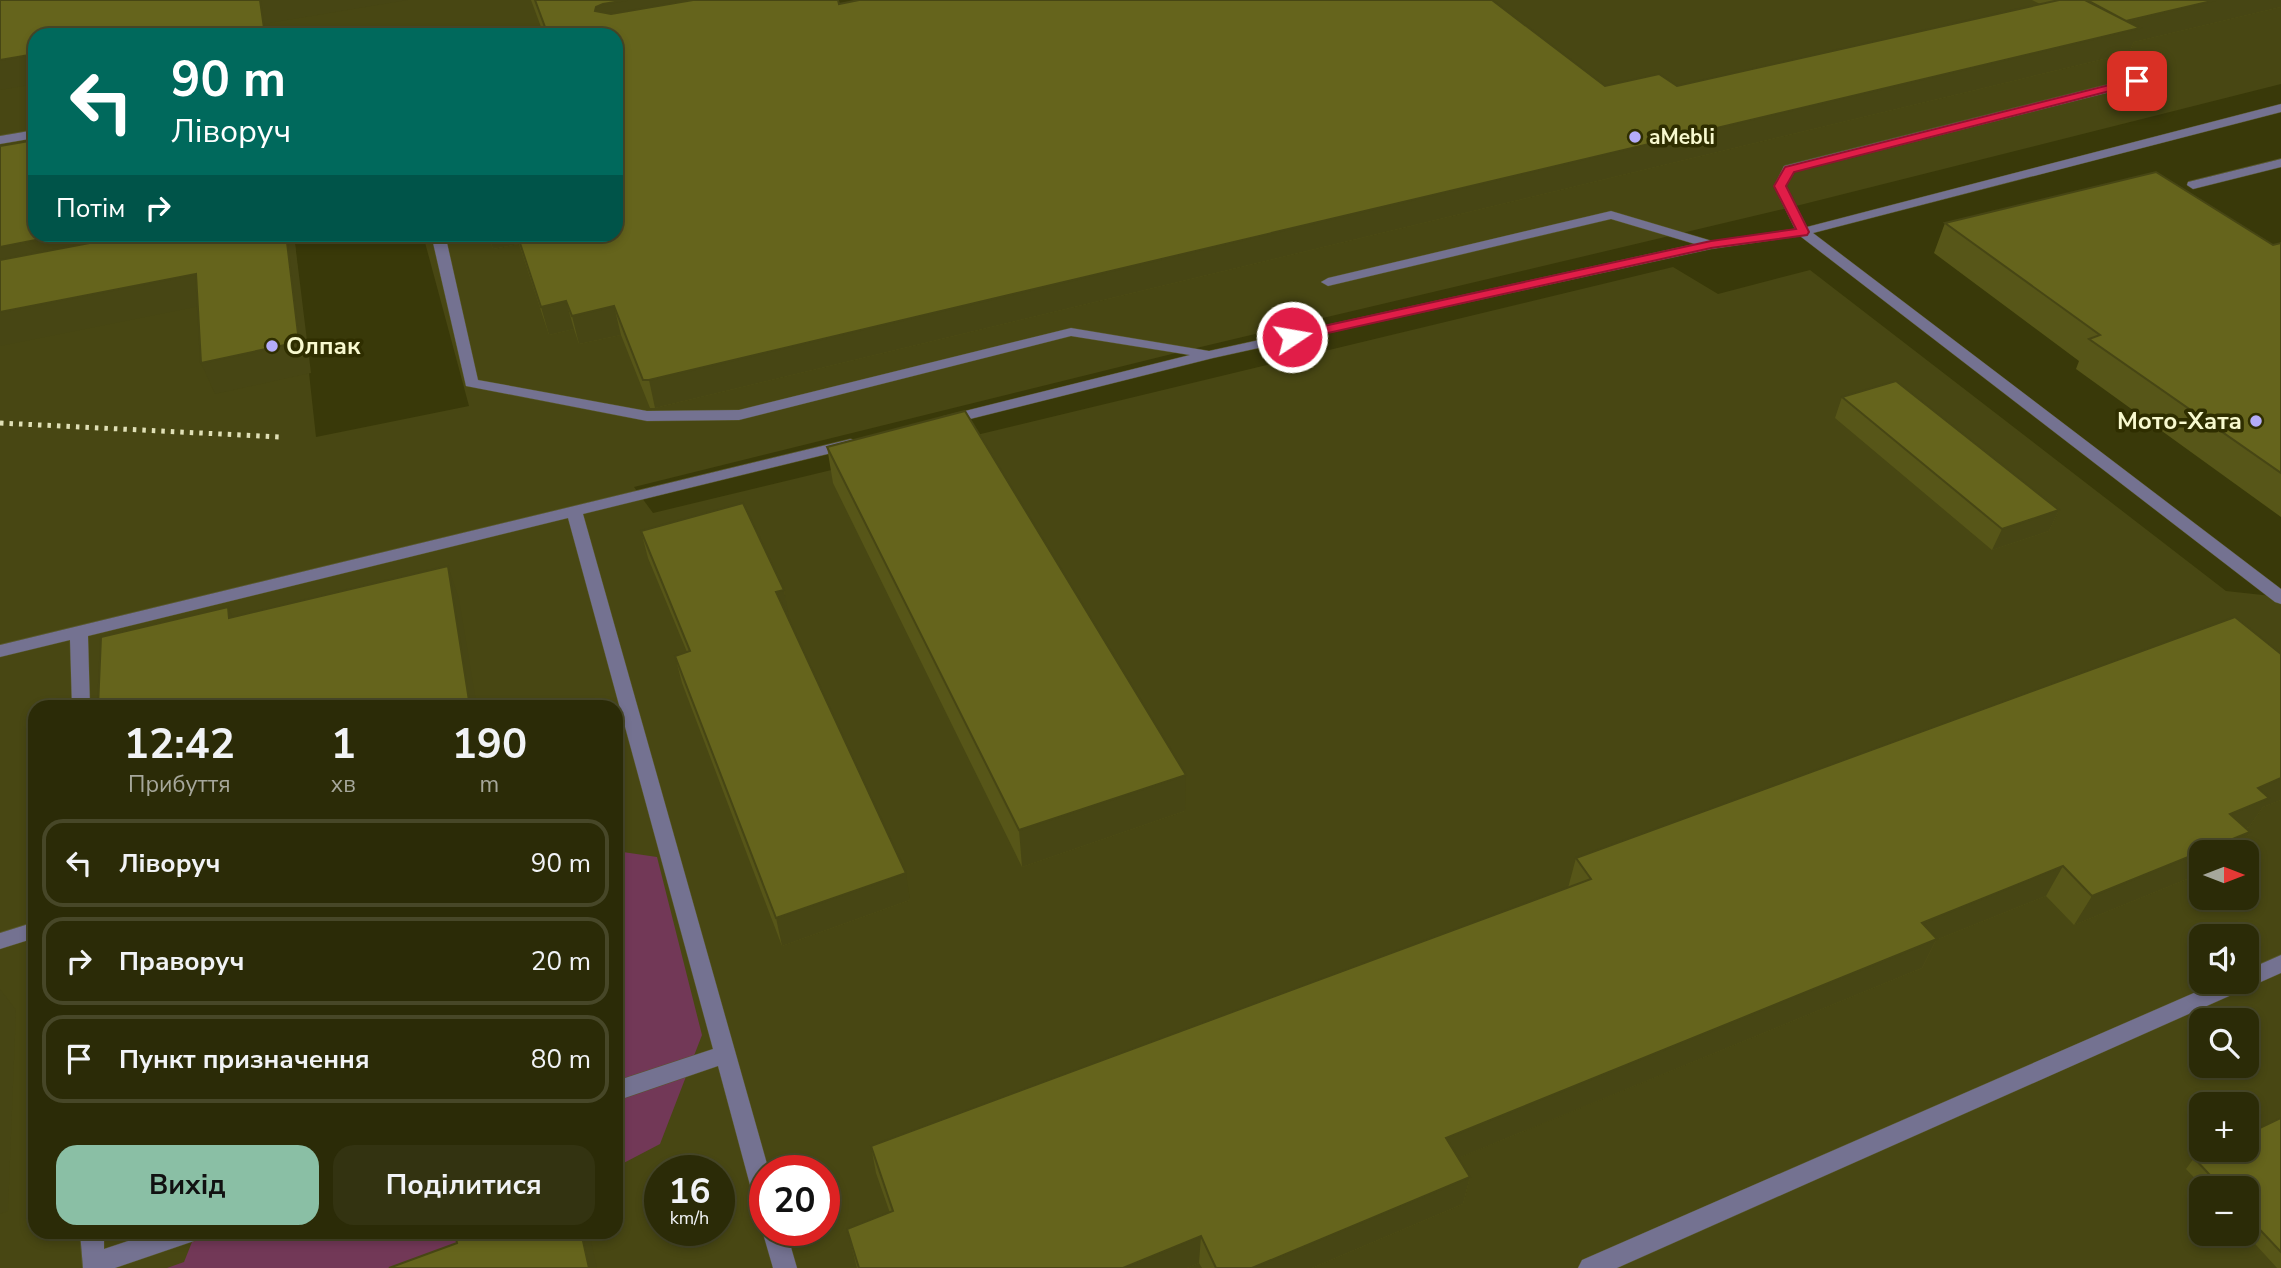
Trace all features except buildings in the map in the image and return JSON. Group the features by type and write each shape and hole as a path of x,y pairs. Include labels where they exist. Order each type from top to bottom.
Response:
{"lane":[{"path":"2137,81 1789,169 1780,186 1803,232 2281,598"},
{"path":"934,423 1213,354 1711,244 1803,232 2281,107"},
{"path":"0,140 28,135"},
{"path":"2193,186 2281,163"},
{"path":"1328,282 1611,215 1711,244"},
{"path":"440,242 471,383 647,416 739,415 1072,331 1213,354"},
{"path":"0,651 867,440"},
{"path":"574,512 753,1155"},
{"path":"79,631 81,700"},
{"path":"0,941 28,932"},
{"path":"2259,974 2281,964"},
{"path":"1590,1268 2213,994"},
{"path":"623,1089 725,1054"},
{"path":"91,1239 87,1266 168,1239"},
{"path":"779,1246 785,1268"}],"shaded area":[{"path":"215,0 741,0 578,28 38,28"},
{"path":"880,0 2281,0 2281,84 1792,207 1188,350 634,487 653,513 1673,267 1718,294 1810,270 2226,591 2281,597 2281,1268 0,1268 0,34 28,30 28,242 295,242 316,437 469,406 425,242 623,242 623,228"},
{"path":"623,852 657,857 702,1035 660,1144 623,1163"},
{"path":"193,1239 479,1239 423,1268 167,1268 184,1262"}],"railway":[{"path":"0,423 281,437"}],"place":[{"name":"aMebli","path":"1635,137"},
{"name":"Олпак","path":"272,346"},
{"name":"Мото-Хата","path":"2256,421"}],"route":[{"path":"1292,337 1711,244 1803,232 1780,186 1789,169 2137,81"}]}
